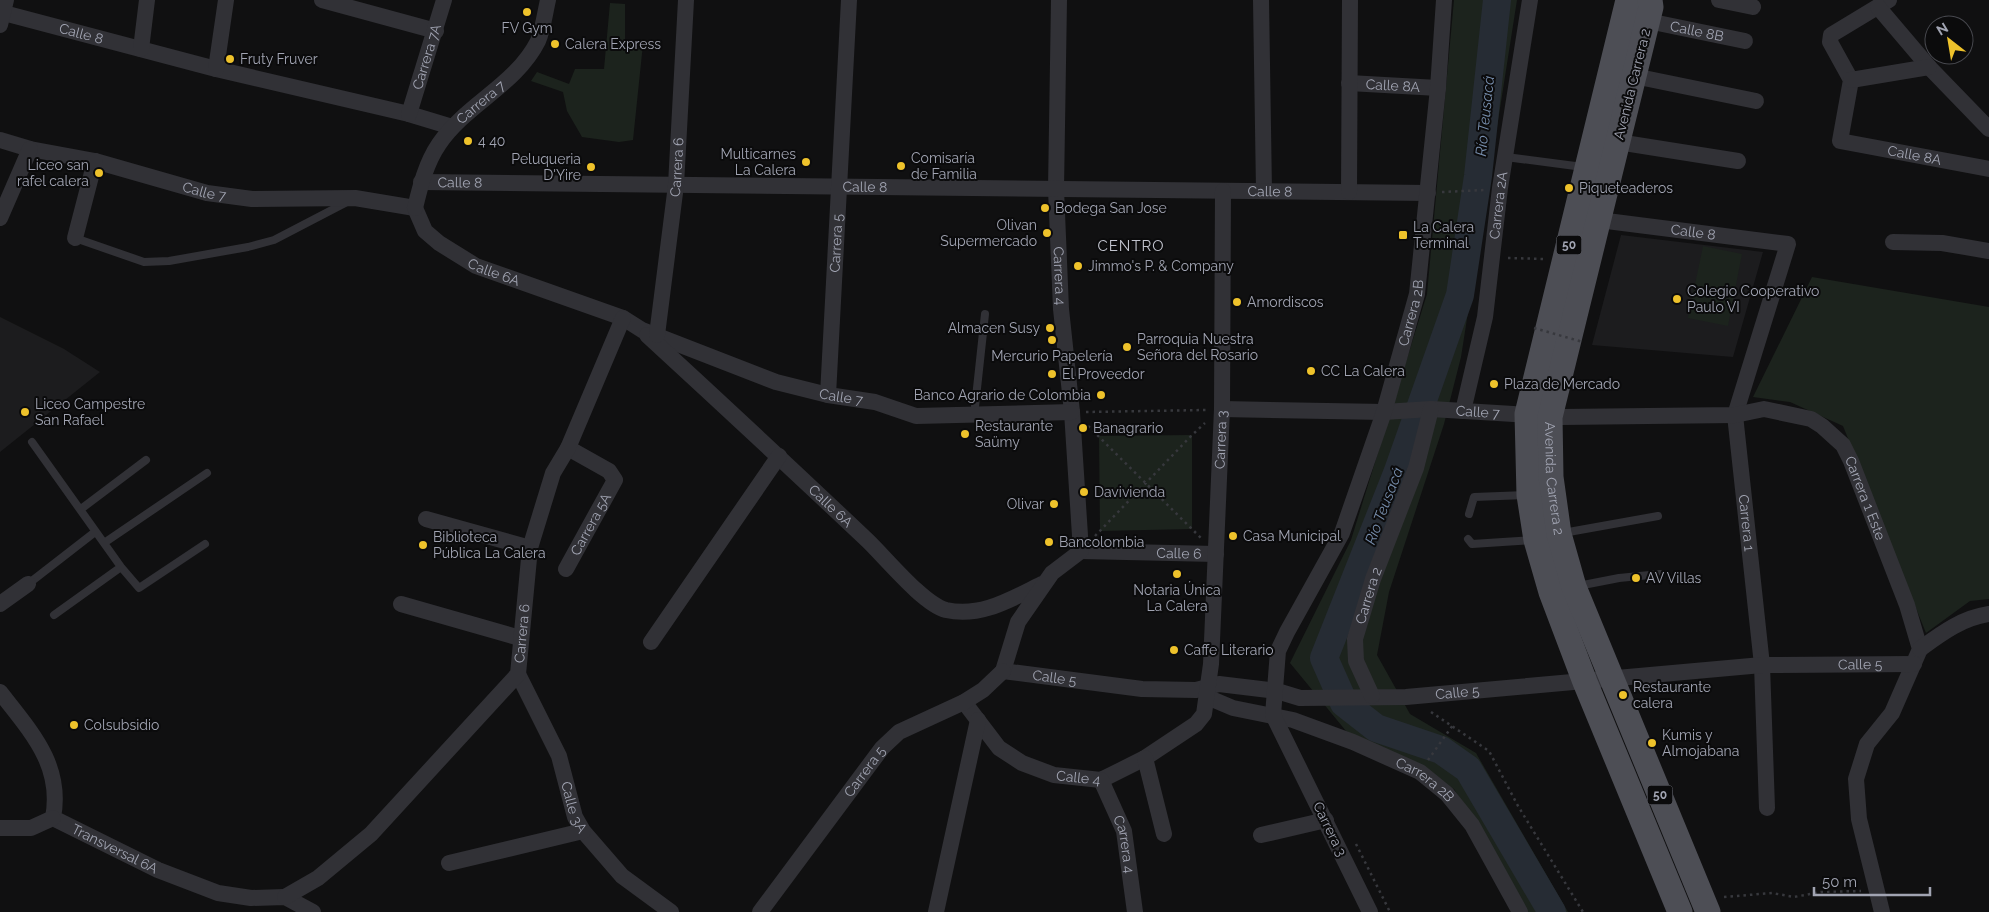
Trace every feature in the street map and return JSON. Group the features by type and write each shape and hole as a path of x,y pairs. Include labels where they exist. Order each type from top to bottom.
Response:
{"main road":[{"name":"Avenida Carrera 2","path":"1628,0 1606,140 1599,220 1539,415 1551,477 1548,537 1551,592 1585,682 1680,912"},
{"name":"Avenida Carrera 2","path":"1649,10 1634,76 1606,140 1588,167 1565,260 1539,415 1529,495 1574,587 1706,906"}],"street":[{"path":"141,50 147,0"},
{"path":"216,69 226,0"},
{"path":"322,0 436,31"},
{"name":"Carrera 7A","path":"408,114 436,31 444,0"},
{"name":"Carrera 7","path":"414,208 421,182 437,146 452,127 514,75 538,40 548,0"},
{"name":"Carrera 6","path":"650,332 676,185 686,0"},
{"name":"Carrera 5","path":"828,395 850,0"},
{"name":"Carrera 4","path":"1059,0 1056,189 1061,309 1072,412 1081,551"},
{"path":"1261,0 1264,192"},
{"path":"1349,192 1350,0"},
{"name":"Carrera 2B","path":"1277,691 1275,670 1278,651 1342,533 1384,412 1416,294 1438,88 1444,0"},
{"name":"Carrera 2A","path":"1462,411 1485,317 1500,188 1530,0"},
{"path":"1719,0 1753,7"},
{"path":"1929,67 1851,80 1830,42 1831,35 1883,4 1929,67 1989,129"},
{"name":"Calle 8B","path":"1649,10 1745,40"},
{"name":"Calle 8","path":"2,13 216,69 408,114 452,127"},
{"path":"1634,76 1756,101"},
{"name":"Calle 8A","path":"1851,80 1840,141 1989,169"},
{"name":"Calle 8A","path":"1349,83 1438,88"},
{"name":"Calle 7","path":"0,140 30,149 95,162 207,193 252,199 355,198 414,208"},
{"path":"1606,140 1738,160"},
{"path":"0,218 30,149"},
{"path":"75,238 95,162"},
{"name":"Calle 8","path":"421,182 1428,193"},
{"name":"Carrera 3","path":"1207,692 1211,664 1222,410 1223,191"},
{"name":"Calle 6A","path":"414,208 425,231 439,243 476,266 623,318"},
{"name":"Calle 8","path":"1599,220 1788,244"},
{"path":"1893,242 1942,243 1989,251"},
{"name":"Carrera 1","path":"1767,808 1762,665 1735,415 1788,244"},
{"name":"Carrera 6","path":"285,897 318,878 371,834 518,674 530,548 554,473 568,448 623,318"},
{"name":"Calle 7","path":"623,318 650,332 776,382 828,395 875,402 916,416 1072,412"},
{"name":"Calle 6A","path":"650,332 890,562 923,597 944,609 966,612 988,610 1042,584"},
{"name":"Calle 7","path":"1222,410 1384,412 1432,409 1539,415 1735,415"},
{"name":"Carrera 2","path":"1368,696 1356,661 1355,639 1373,578 1416,468 1432,409"},
{"name":"Carrera 1 Este","path":"1735,415 1764,409 1790,413 1811,419 1822,426 1843,445 1907,605 1917,656"},
{"name":"Carrera 5A","path":"566,568 615,480 609,471 568,448"},
{"path":"651,642 778,456"},
{"path":"426,519 530,548"},
{"path":"1003,671 1018,622 1042,584 1052,573 1081,551"},
{"name":"Calle 6","path":"1081,551 1216,554"},
{"path":"0,604 28,584"},
{"path":"401,604 520,638"},
{"path":"1882,912 1859,819 1856,779 1867,744 1892,712 1917,656 1956,624 1973,616 1989,614"},
{"name":"Calle 5","path":"1003,671 1142,690 1196,690 1207,692 1219,684 1277,691 1300,698 1322,700 1368,696 1406,697 1762,665 1917,656"},
{"name":"Carrera 5","path":"760,912 882,748 899,732 964,702 1003,671"},
{"name":"Calle 3A","path":"518,674 548,730 559,756 575,816 582,831 622,876 671,912"},
{"path":"1273,715 1277,691"},
{"path":"0,692 45,754 53,774 57,798 53,818 31,828 0,828"},
{"name":"Carrera 2B","path":"1207,692 1234,708 1273,715 1353,742 1420,772 1447,794 1472,825 1520,912"},
{"name":"Calle 4","path":"964,702 999,748 1022,763 1054,775 1101,780 1145,758 1196,724 1204,714 1207,692"},
{"name":"Carrera 3","path":"1273,715 1370,912"},
{"path":"936,912 978,720"},
{"path":"1145,758 1164,834"},
{"name":"Carrera 4","path":"1101,780 1124,831 1135,912"},
{"name":"Transversal 6A","path":"53,818 158,870 249,905 285,897 313,912"},
{"path":"1260,834 1326,820"},
{"path":"449,863 582,831"}],"lane":[{"path":"1506,157 1588,167"},
{"path":"75,238 144,262 169,261 248,248 274,240 355,198"},
{"path":"974,416 984,314"},
{"path":"32,442 121,567 139,588 205,544"},
{"path":"81,509 146,460"},
{"path":"104,543 207,473"},
{"path":"1469,514 1474,497 1529,495"},
{"path":"1468,538 1472,544 1548,537 1658,516"},
{"path":"28,584 96,532"},
{"path":"54,615 121,567"},
{"path":"1574,587 1619,578 1660,574"}],"path":[{"path":"1428,193 1500,188"},
{"path":"1492,258 1565,260"},
{"path":"1534,328 1583,342"},
{"path":"1072,412 1222,410"},
{"path":"1081,551 1192,435 1222,410"},
{"path":"1072,412 1216,554"},
{"path":"1406,697 1453,725 1489,750 1518,806 1583,912"},
{"path":"1420,772 1453,725"},
{"path":"1355,842 1390,912"},
{"path":"1706,906 1772,893 1794,897 1821,892 1877,892"}],"shaded area":[{"path":"1454,0 1517,0 1461,357 1444,424 1389,592 1377,655 1410,714 1476,753 1568,912 1526,912 1454,789 1346,731 1290,663 1351,540 1427,294"},
{"path":"610,3 625,4 625,44 643,44 633,140 619,142 582,137 567,111 563,92 531,81 537,72 569,84 575,69 604,69"},
{"name":"Colegio Cooperativo Paulo VI","path":"1621,235 1763,252 1733,357 1592,345"},
{"path":"1703,246 1742,254 1728,326 1688,318"},
{"path":"1812,277 1989,307 1989,599 1970,601 1926,633 1843,426 1790,402 1753,397"},
{"name":"Liceo Campestre San Rafael","path":"0,317 64,349 100,372 0,452"},
{"path":"1192,435 1192,529 1100,531 1099,436"}],"waterway":[{"name":"Río Teusacá","path":"1497,0 1478,176 1460,295 1398,471 1324,658 1344,703 1376,728 1441,750 1468,769 1552,912"}],"place":[{"name":"FV Gym","path":"527,12"},
{"name":"Calera Express","path":"555,44"},
{"name":"Fruty Fruver","path":"230,59"},
{"name":"4 40","path":"468,141"},
{"name":"Multicarnes La Calera","path":"806,162"},
{"name":"Comisaría de Familia","path":"901,166"},
{"name":"Peluqueria D'Yire","path":"591,167"},
{"name":"Liceo san rafel calera","path":"99,173"},
{"name":"Piqueteaderos","path":"1569,188"},
{"name":"Bodega San Jose","path":"1045,208"},
{"name":"Olivan Supermercado","path":"1047,233"},
{"name":"La Calera Terminal","path":"1403,235"},
{"name":"Jimmo's P. & Company","path":"1078,266"},
{"name":"Colegio Cooperativo Paulo VI","path":"1677,299"},
{"name":"Amordiscos","path":"1237,302"},
{"name":"Almacen Susy","path":"1050,328"},
{"name":"Mercurio Papelería","path":"1052,340"},
{"name":"Parroquia Nuestra Señora del Rosario","path":"1127,347"},
{"name":"CC La Calera","path":"1311,371"},
{"name":"El Proveedor","path":"1052,374"},
{"name":"Plaza de Mercado","path":"1494,384"},
{"name":"Banco Agrario de Colombia","path":"1101,395"},
{"name":"Liceo Campestre San Rafael","path":"25,412"},
{"name":"Banagrario","path":"1083,428"},
{"name":"Restaurante Saümy","path":"965,434"},
{"name":"Davivienda","path":"1084,492"},
{"name":"Olivar","path":"1054,504"},
{"name":"Casa Municipal","path":"1233,536"},
{"name":"Bancolombia","path":"1049,542"},
{"name":"Biblioteca Pública La Calera","path":"423,545"},
{"name":"Notaria Única La Calera","path":"1177,574"},
{"name":"AV Villas","path":"1636,578"},
{"name":"Caffe Literario","path":"1174,650"},
{"name":"Restaurante calera","path":"1623,695"},
{"name":"Colsubsidio","path":"74,725"},
{"name":"Kumis y Almojabana","path":"1652,743"}],"district":[{"name":"CENTRO","path":"1131,246"}]}
